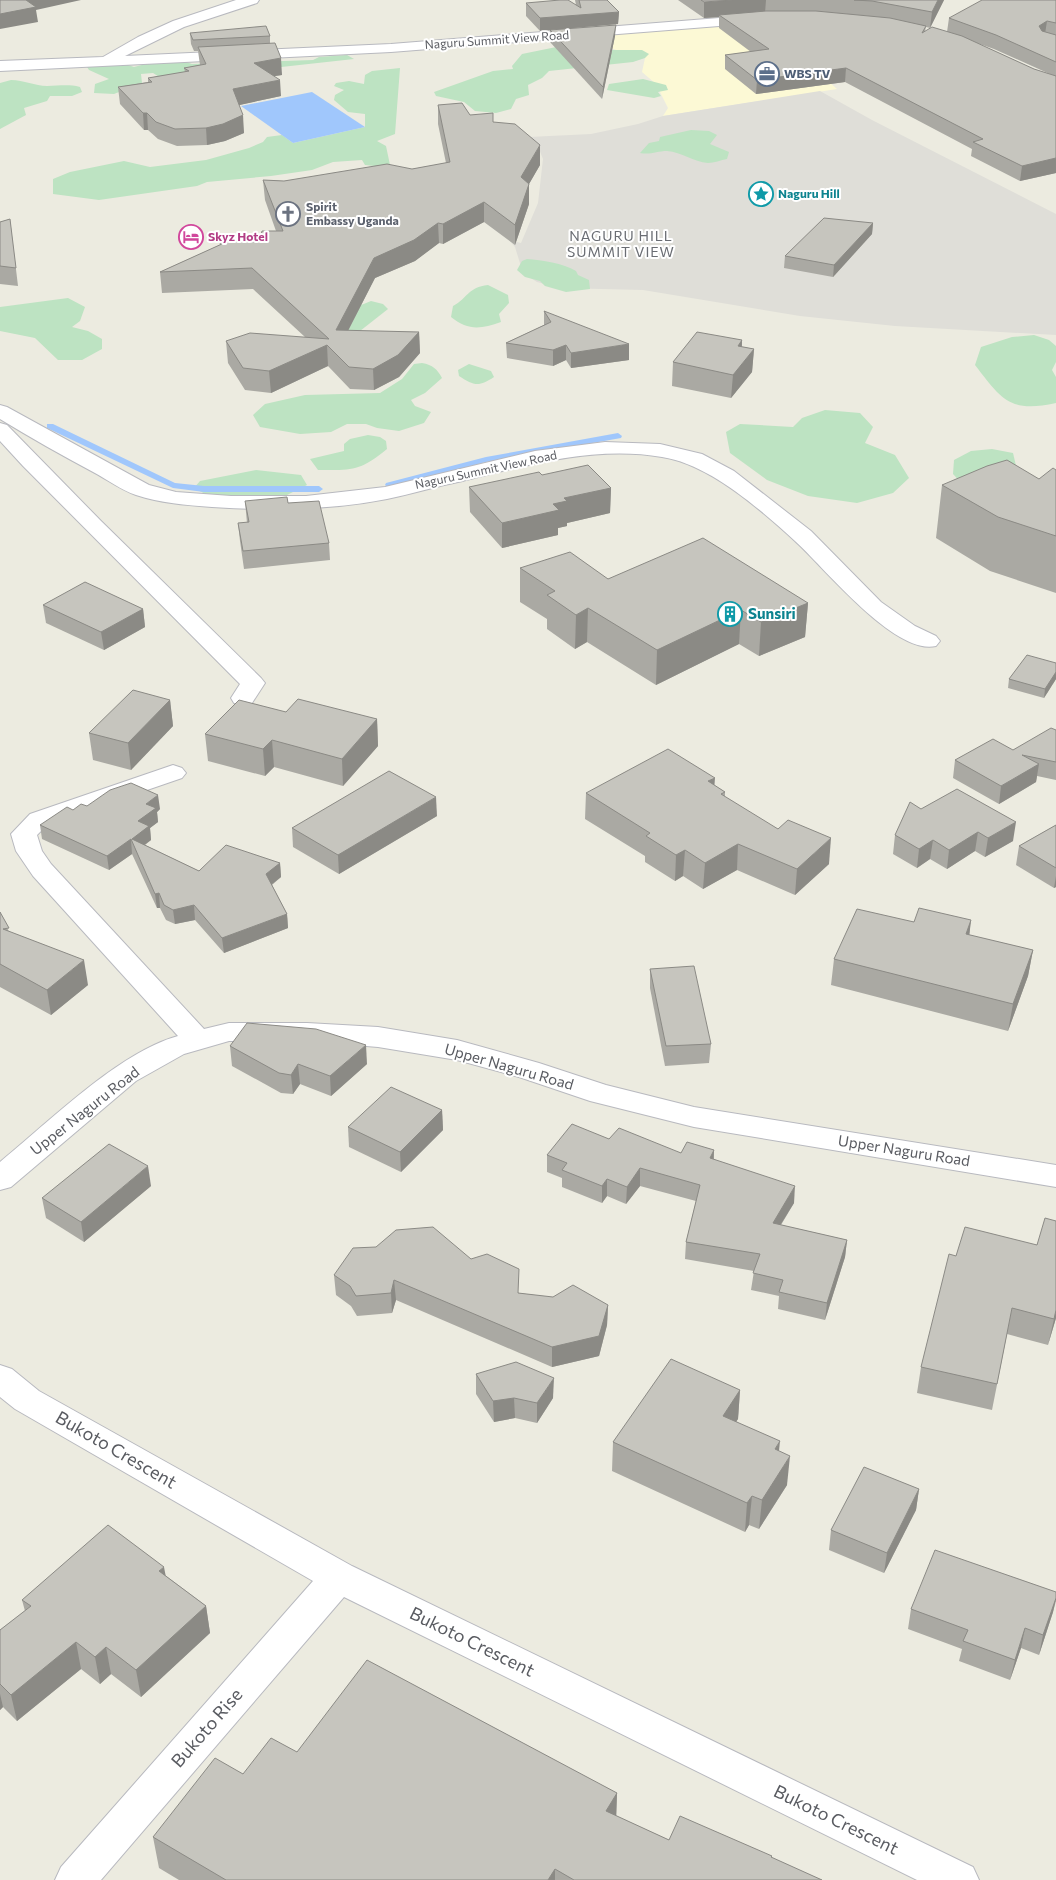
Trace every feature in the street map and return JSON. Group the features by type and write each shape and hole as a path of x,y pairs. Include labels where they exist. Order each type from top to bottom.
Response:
{"street":[{"path":"106,61 156,32 219,9 252,0"},
{"name":"Naguru Summit View Road","path":"0,66 391,48 771,18"},
{"name":"Naguru Summit View Road","path":"0,411 56,444 142,490 176,498 231,502 306,502 385,493 534,457 605,448 660,450 695,458 727,475 803,536 873,607 907,631 928,641"},
{"path":"0,429 52,486 184,613 253,683 244,698"},
{"path":"173,773 39,819 24,834 28,851 42,870 198,1041"},
{"name":"Upper Naguru Road","path":"0,1179 126,1074 174,1047 229,1032 307,1032 378,1036 457,1050 529,1070 600,1094 694,1117 1056,1176"},
{"name":"Bukoto Crescent","path":"0,1378 27,1400 339,1577 959,1880"},
{"name":"Bukoto Rise","path":"75,1880 339,1577"}],"shaded area":[{"path":"764,24 837,89 663,116 668,108 656,84 642,72 645,58 613,49 597,48 601,34"},
{"path":"820,91 872,120 1056,214 1056,335 895,326 800,316 643,290 559,288 537,282 523,273 515,247 509,240 521,243 538,203 543,159 539,149 529,137 591,134 638,124 663,116"}],"green space":[{"path":"571,44 608,50 642,50 649,54 645,58 633,62 549,71 542,78 528,85 529,95 516,99 511,109 496,113 475,111 464,102 436,96 434,92 493,71 513,69 512,66 522,54"},
{"path":"347,55 354,59 164,80 153,73 141,74 142,83 114,94 94,93 95,84 109,79 89,70 85,64 119,62 134,67 161,60 192,64 313,60 319,57"},
{"path":"400,68 395,134 377,141 386,146 390,165 384,167 365,165 362,160 333,162 312,170 207,182 197,186 99,200 53,194 53,179 70,172 124,161 150,167 206,160 249,148 263,142 267,137 282,135 293,143 365,127 365,114 348,112 334,100 335,95 344,90 334,86 336,83 349,81 364,84 365,75 372,71"},
{"path":"643,79 666,85 668,90 658,92 661,96 654,98 607,90 609,84"},
{"path":"11,80 43,86 76,86 80,87 82,92 72,96 50,96 47,101 24,108 26,115 0,129 0,83"},
{"path":"691,130 709,131 717,135 710,144 729,152 727,159 708,163 667,151 647,154 640,153 649,143 659,141 660,137"},
{"path":"527,259 552,262 571,268 578,275 589,280 590,289 566,292 545,286 540,281 525,277 517,270 522,261"},
{"path":"488,285 508,295 509,303 499,314 501,322 481,327 469,327 451,317 453,306 472,290"},
{"path":"68,298 85,307 80,321 72,327 88,331 102,339 102,349 82,360 58,360 35,338 0,331 0,307"},
{"path":"371,301 383,304 388,309 360,331 312,345 354,308"},
{"path":"1034,335 1049,340 1056,346 1056,362 1052,370 1056,377 1056,403 1040,406 1017,405 1000,395 975,365 981,347 1012,337"},
{"path":"422,363 434,368 442,378 425,393 411,400 415,406 431,412 424,423 399,431 377,428 366,424 347,424 331,432 300,434 260,427 253,415 265,404 305,395 380,393 402,379 414,364"},
{"path":"469,364 491,371 494,377 480,384 469,382 459,376 458,370"},
{"path":"825,410 860,413 873,427 865,443 895,455 909,478 893,493 857,503 808,496 767,480 730,453 726,432 740,424 793,427 802,418"},
{"path":"368,435 380,437 386,441 387,449 362,466 347,469 318,470 310,459 344,451 344,444 350,439"},
{"path":"992,449 1013,453 1017,470 965,487 953,474 954,460 971,451"},
{"path":"256,470 301,475 307,485 285,496 209,496 194,488 200,481"}],"water":[{"path":"312,92 365,127 293,143 241,106"}],"building":[{"path":"0,0 26,0 36,7 0,14"},
{"path":"568,0 581,8 579,0 607,0 619,12 540,18 526,3"},
{"path":"701,0 733,0 704,2"},
{"path":"854,0 938,0 932,12 872,1"},
{"path":"982,0 1056,0 1056,23 1047,21 1039,26 1042,31 1056,35 1056,62 996,35 949,18"},
{"path":"766,11 816,11 890,18 926,26 922,33 932,27 962,36 1034,69 1056,76 1056,158 1022,166 973,142 983,139 846,68 757,80 725,55 769,49 719,15"},
{"path":"616,25 603,87 550,30"},
{"path":"266,26 270,36 193,40 190,33"},
{"path":"275,43 281,58 254,63 280,80 233,89 243,115 223,124 206,128 175,129 156,122 147,113 143,113 118,87 152,82 148,78 189,71 184,68 206,64 198,47"},
{"path":"462,103 470,115 493,113 493,122 515,124 540,145 521,177 529,184 515,225 484,202 443,224 438,223 414,240 374,258 336,330 419,332 398,355 373,369 349,367 327,345 269,371 243,368 226,341 250,333 329,339 252,268 160,272 224,243 219,239 259,242 262,231 283,231 263,180 284,181 387,164 412,169 450,162 438,105"},
{"path":"824,218 873,223 834,265 785,256"},
{"path":"10,219 16,268 0,266 0,222"},
{"path":"544,311 629,344 571,353 566,345 553,350 506,343 551,322"},
{"path":"697,332 742,340 738,346 754,349 733,375 673,362"},
{"path":"1007,460 1039,479 1053,468 1056,470 1056,536 998,517 942,485 987,466"},
{"path":"588,465 611,488 564,498 567,501 553,504 559,510 502,523 469,487 539,472 542,475"},
{"path":"287,497 288,503 319,501 329,543 243,551 238,523 249,522 245,501"},
{"path":"703,538 808,603 761,622 741,610 657,650 588,608 576,615 547,595 555,591 520,568 570,552 608,579"},
{"path":"85,582 143,609 101,632 43,605"},
{"path":"1027,655 1056,663 1056,672 1045,689 1009,679"},
{"path":"133,690 170,700 128,743 89,733"},
{"path":"298,699 377,719 342,759 272,740 263,749 205,734 239,700 286,712"},
{"path":"1051,728 1056,730 1056,762 1022,755 1039,764 1001,786 955,760 993,739 1013,750"},
{"path":"668,749 715,778 708,781 725,792 721,794 778,829 788,820 831,838 797,869 738,844 705,863 685,850 676,855 646,836 650,833 586,793"},
{"path":"389,771 436,797 338,855 292,828"},
{"path":"131,783 158,795 146,804 156,808 138,821 149,826 132,839 199,871 226,845 280,863 266,874 287,914 222,938 194,905 173,910 164,905 159,893 155,894 131,839 107,856 40,825 67,807 73,810 81,804 87,806 110,790"},
{"path":"957,789 1016,822 988,838 978,832 949,850 933,840 919,849 895,835 910,802 921,809"},
{"path":"1056,825 1056,868 1019,846"},
{"path":"919,908 971,920 966,934 1033,950 1013,1004 834,959 857,909 914,922"},
{"path":"0,912 9,928 3,929 84,960 47,990 0,964"},
{"path":"694,966 711,1044 666,1046 650,969"},
{"path":"247,1023 316,1029 366,1045 330,1076 298,1064 291,1075 279,1073 230,1046"},
{"path":"391,1087 442,1110 400,1152 348,1127"},
{"path":"572,1124 609,1139 619,1128 681,1153 687,1142 714,1150 710,1158 795,1186 773,1223 847,1240 827,1303 779,1292 783,1280 753,1273 760,1254 686,1242 700,1185 640,1168 627,1187 607,1179 602,1186 562,1170 567,1163 547,1155"},
{"path":"109,1144 148,1166 81,1222 42,1198"},
{"path":"1045,1218 1056,1221 1056,1310 1054,1319 1012,1308 997,1384 921,1367 949,1254 956,1256 965,1227 1037,1245"},
{"path":"433,1227 471,1259 487,1254 519,1269 518,1293 553,1297 573,1285 608,1305 599,1336 552,1347 394,1280 391,1293 356,1296 350,1286 334,1275 353,1248 376,1247 396,1230"},
{"path":"671,1359 740,1390 723,1416 780,1441 775,1449 790,1456 762,1500 752,1496 747,1503 613,1442"},
{"path":"516,1362 554,1378 537,1403 514,1398 493,1401 476,1374"},
{"path":"864,1467 919,1489 887,1553 831,1530"},
{"path":"108,1525 164,1567 159,1571 206,1606 136,1670 106,1647 95,1657 76,1642 11,1695 0,1684 0,1630 31,1606 22,1600"},
{"path":"935,1550 1056,1592 1056,1598 1043,1635 1025,1628 1015,1660 963,1641 968,1630 911,1609"},
{"path":"367,1660 617,1793 606,1811 669,1840 680,1816 822,1880 574,1880 555,1869 548,1880 226,1880 153,1837 215,1758 243,1774 271,1738 297,1752"}],"waterway":[{"path":"50,426 173,485 204,489 319,489"},
{"path":"389,485 486,460 618,436"}],"place":[{"name":"WBS TV","path":"767,74"},
{"name":"Naguru Hill","path":"761,194"},
{"name":"Spirit Embassy Uganda","path":"288,214"},
{"name":"Skyz Hotel","path":"191,237"},
{"name":"Sunsiri","path":"730,614"}],"district":[{"name":"NAGURU HILL SUMMIT VIEW","path":"621,244"}]}
